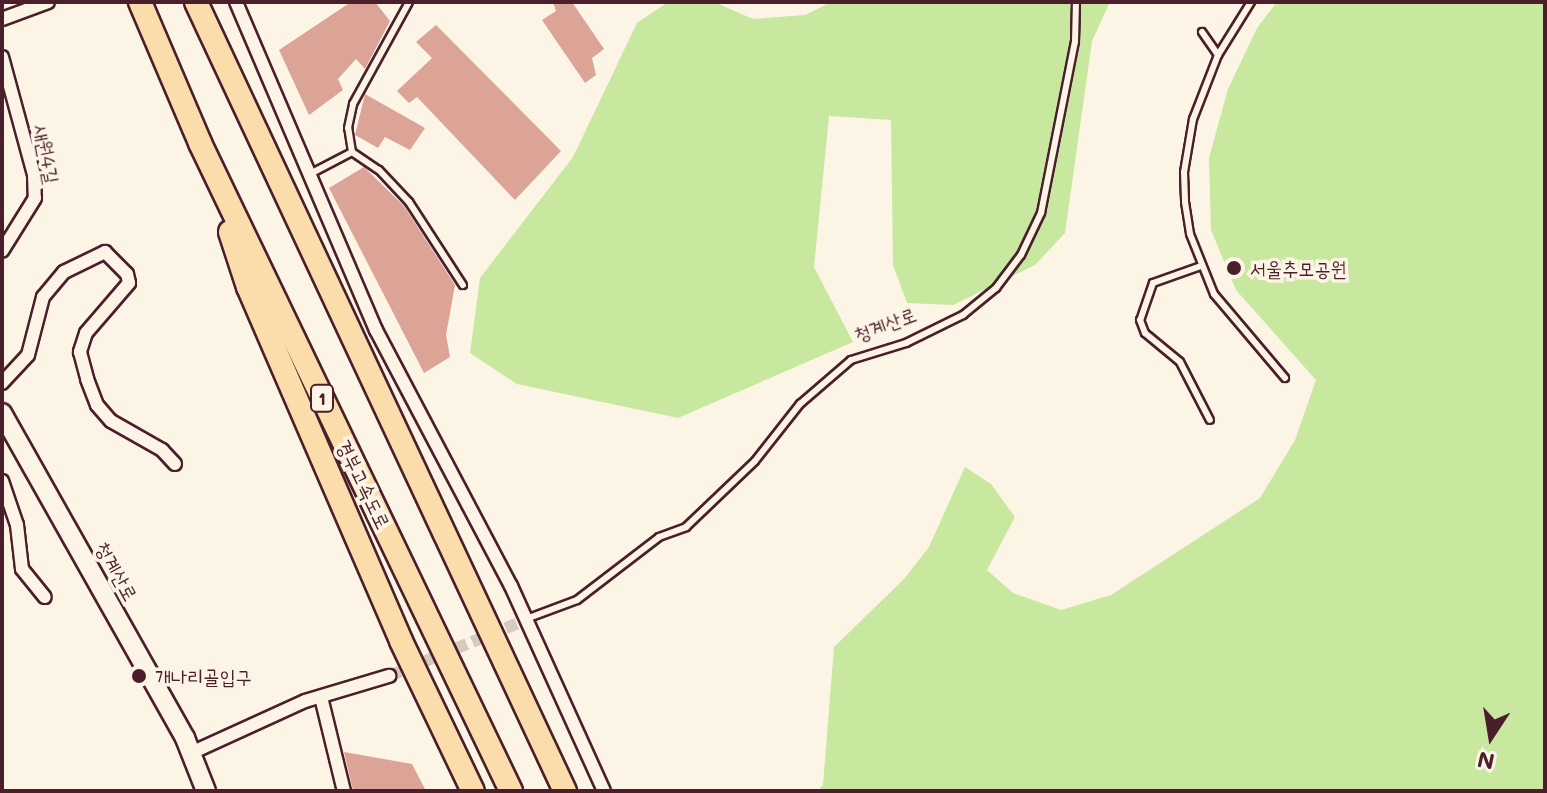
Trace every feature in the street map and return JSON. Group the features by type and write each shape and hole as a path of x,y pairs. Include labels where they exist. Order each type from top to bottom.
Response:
{"highway":[{"name":"경부고속도로","path":"140,2 200,143 511,791"},
{"path":"196,2 565,791"},
{"path":"200,143 248,287 422,684 473,791"},
{"path":"422,684 464,791"}],"main road":[{"name":"청계산로","path":"2,413 191,753 206,791"}],"street":[{"path":"2,19 48,2"},
{"path":"236,2 376,330 511,586 523,621 604,791"},
{"name":"새원4길","path":"2,57 34,175 35,198 2,251"},
{"path":"2,383 28,355 43,297 64,272 105,252 127,274 129,283 86,333 80,352 87,379 111,421 162,450 175,464"},
{"path":"2,481 17,525 22,569 45,597"},
{"path":"191,753 321,697 389,676"},
{"path":"321,697 344,791"}],"lane":[{"path":"352,152 353,104 409,2"},
{"name":"청계산로","path":"523,621 577,600 659,537 686,527 755,461 800,404 851,360 906,343 963,315 996,288 1021,255 1041,213 1075,42 1076,2"},
{"path":"1251,2 1218,55 1193,119 1184,172 1190,234 1201,266 1223,310 1285,378"},
{"path":"1202,32 1218,55"},
{"path":"308,175 352,152"},
{"path":"352,152 379,170 409,202 463,285"},
{"path":"1201,266 1153,283 1140,320 1145,333 1180,362 1210,420"}],"green space":[{"path":"668,2 714,2 753,19 805,15 831,2 1110,2 1092,41 1065,233 1035,265 953,305 907,303 893,265 891,120 829,116 814,267 853,342 678,418 517,384 470,353 480,278 573,157 637,23"},
{"path":"1277,2 1545,2 1545,791 818,791 823,785 834,647 904,579 929,547 965,467 991,484 1015,517 987,570 1013,593 1061,610 1111,595 1260,498 1295,440 1316,380 1236,290 1211,230 1209,158 1228,89 1257,28"}],"building":[{"path":"351,2 375,2 390,21 365,69 356,59 338,79 343,90 309,115 279,50"},
{"path":"553,2 572,2 604,49 592,58 596,75 585,83 542,20 556,11"},
{"path":"436,25 561,151 515,200 417,97 409,103 397,91 432,58 416,42"},
{"path":"365,94 425,128 410,150 385,137 378,148 355,135"},
{"path":"364,167 404,206 455,285 446,335 450,357 424,373 329,188"},
{"path":"344,752 412,764 426,791 353,791"}],"tunnel":[{"path":"389,676 523,621"}],"place":[{"name":"서울추모공원","path":"1234,268"},
{"name":"개나리골입구","path":"139,676"}]}
